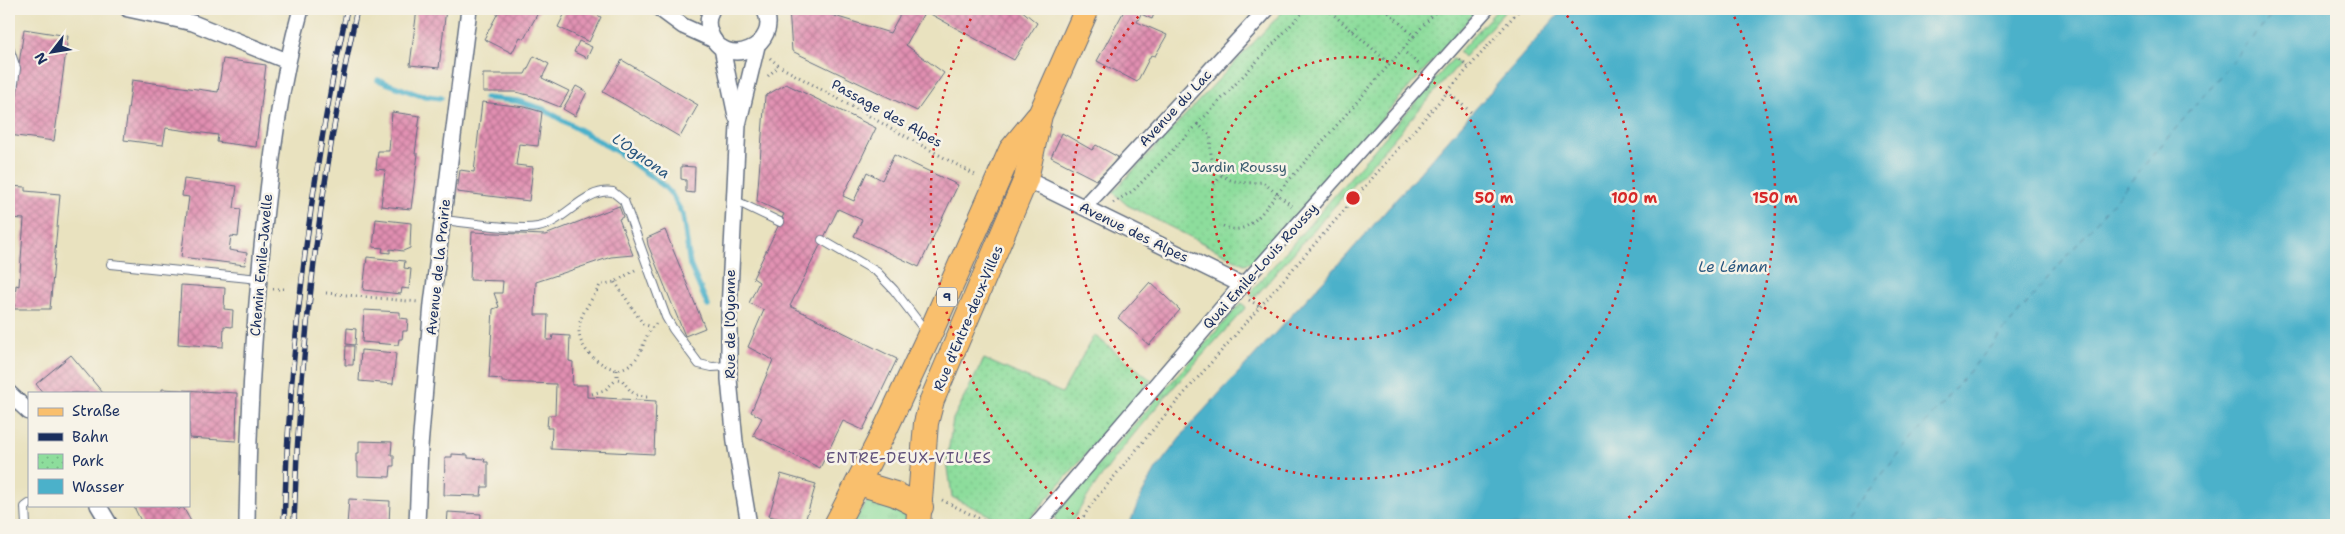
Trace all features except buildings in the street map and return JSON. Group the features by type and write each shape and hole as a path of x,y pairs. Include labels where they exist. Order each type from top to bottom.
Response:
{"main road":[{"name":"Rue d'Entre-deux-Villes","path":"930,513 926,423 932,400 1026,179 1040,115 1087,9"},
{"name":"Rue d'Entre-deux-Villes","path":"836,525 859,483 929,336 1011,150 1040,115"},
{"path":"859,483 895,494 930,513"}],"street":[{"path":"128,9 192,23 286,61"},
{"name":"Chemin Emile-Javelle","path":"247,525 248,442 259,279 272,148 286,61 300,9"},
{"name":"Avenue de la Prairie","path":"417,525 420,446 432,304 470,9"},
{"path":"660,9 683,26 736,52 750,50 757,46"},
{"name":"Rue de l'Oyonne","path":"712,9 708,27 718,44 738,125"},
{"name":"Rue de l'Oyonne","path":"750,524 735,442 730,366 729,311 738,125 757,46 767,31 768,21 764,9"},
{"name":"Avenue du Lac","path":"1090,210 1267,9"},
{"name":"Quai Emile-Louis Roussy","path":"1036,525 1242,285 1488,9"},
{"name":"Avenue des Alpes","path":"1026,179 1242,285"},
{"path":"9,393 28,411"},
{"path":"99,506 110,525"}],"lane":[{"path":"9,48 16,68 10,112"},
{"path":"442,220 522,228 538,227 553,221 596,194 607,191 613,192 624,201 666,317 699,364 712,367 730,366"},
{"path":"734,200 780,222"},
{"path":"822,240 851,255 884,278 929,336"},
{"path":"111,264 259,279"},
{"path":"26,525 25,507 28,505"}],"path":[{"path":"1090,210 1134,190 1306,9"},
{"path":"1327,9 1390,64"},
{"path":"1385,9 1414,36"},
{"path":"1223,226 1232,230 1244,229 1250,224 1438,9"},
{"path":"1078,525 1093,502 1139,446 1520,9"},
{"path":"1353,31 1356,27"},
{"path":"1402,50 1430,74"},
{"name":"Passage des Alpes","path":"778,66 984,180"},
{"path":"1447,92 1472,113"},
{"path":"1198,124 1211,136 1211,158 1221,176 1233,182 1246,184 1263,182 1304,216"},
{"path":"1214,184 1221,176"},
{"path":"647,265 615,282 600,285 581,318 580,335 588,353 600,364 617,370 625,368 639,355 652,327 666,317"},
{"path":"615,282 643,324 652,327"},
{"path":"326,293 432,304"},
{"path":"592,394 605,390 617,379 617,370"},
{"path":"617,379 622,380 629,391 638,397 648,397"},
{"path":"941,492 930,513 992,525"}],"green space":[{"name":"Jardin Roussy","path":"1285,9 1478,9 1256,261 1244,264 1127,205 1113,192"},
{"path":"1498,9 1507,9 1464,57 1459,52"},
{"path":"1453,59 1459,64 1254,298 1249,294"},
{"path":"1241,303 1246,307 1175,385 1130,439 1089,495 1070,525 1059,525 1056,522 1055,516 1058,511"},
{"path":"1094,335 1151,380 1024,525 1009,525 952,497 947,460 953,419 984,359 1062,393"},
{"path":"870,498 889,503 900,509 907,518 907,525 851,525"}],"water":[{"name":"Le Léman","path":"1563,9 2336,9 2336,525 1129,525 1141,496 1156,469 1191,424 1349,253"}],"waterway":[{"name":"L'Ognona","path":"378,80 419,95 441,98"},
{"name":"L'Ognona","path":"485,98 517,101 543,109 618,152 664,186 672,195 683,215 690,265 708,306"}],"ferry route":[{"path":"1839,525 2277,9"}],"railway":[{"path":"284,525 296,330 322,137 347,9"},
{"path":"294,525 306,331 332,137 357,9"}],"district":[{"name":"ENTRE-DEUX-VILLES","path":"909,458"}]}
